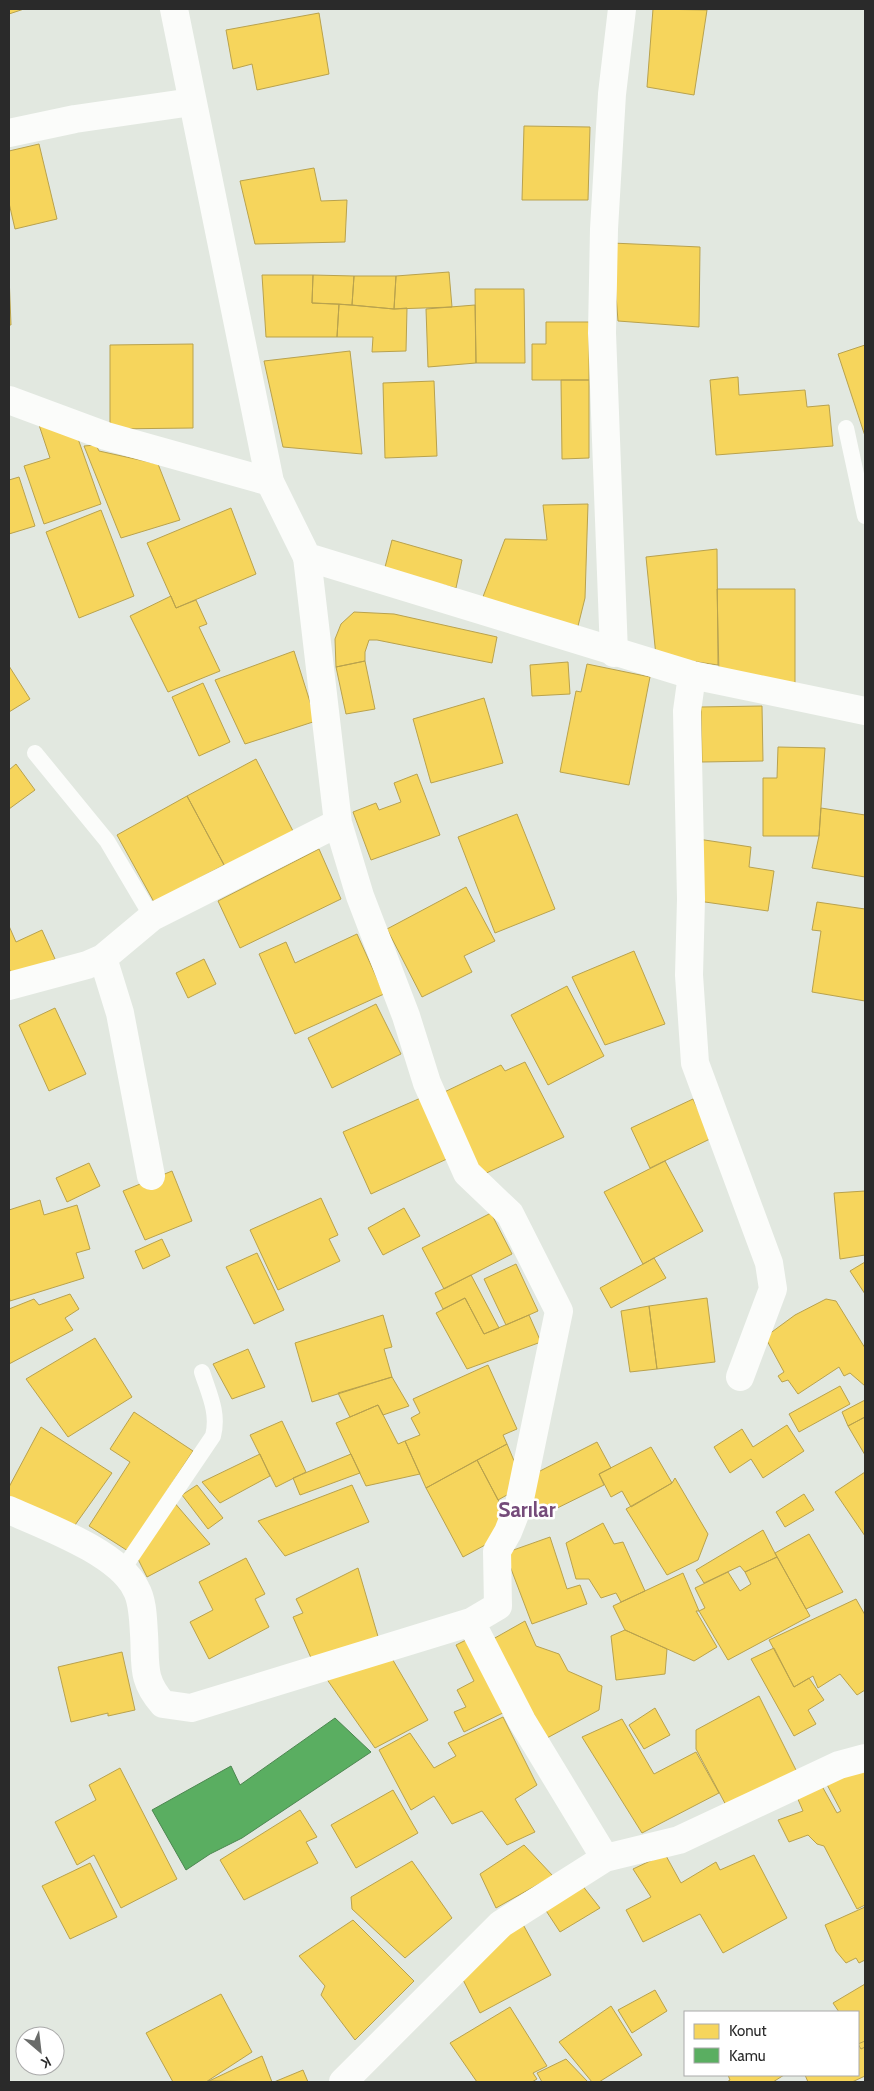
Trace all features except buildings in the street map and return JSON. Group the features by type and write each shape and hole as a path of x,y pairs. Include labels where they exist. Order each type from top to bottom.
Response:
{"street":[{"path":"9,1510 74,1540 122,1569 137,1589 142,1610 145,1674 154,1694 163,1704 177,1708 191,1708 470,1622 498,1606 497,1552 508,1532 519,1504 560,1311 510,1214 467,1172 427,1083 406,1016 360,896 338,823 307,557 270,482 174,9"},
{"path":"614,653 602,334 604,228 612,94 622,9"},
{"path":"9,133 74,119 192,102"},
{"path":"9,400 106,436 270,482"},
{"path":"307,557 614,653 692,675 865,711"},
{"path":"692,675 687,710 691,899 689,975 695,1064 766,1254 773,1290 740,1377"},
{"path":"9,986 87,965 103,958 152,917 338,823"},
{"path":"103,958 120,1013 151,1176"},
{"path":"470,1622 522,1721 605,1858"},
{"path":"343,2082 501,1924 605,1858 679,1840 839,1765 865,1758"}],"lane":[{"path":"846,428 865,516"},
{"path":"35,753 107,841 152,917"},
{"path":"122,1569 213,1436 216,1425 216,1412 202,1372"}],"district":[{"name":"Sarılar","path":"527,1510"}]}
